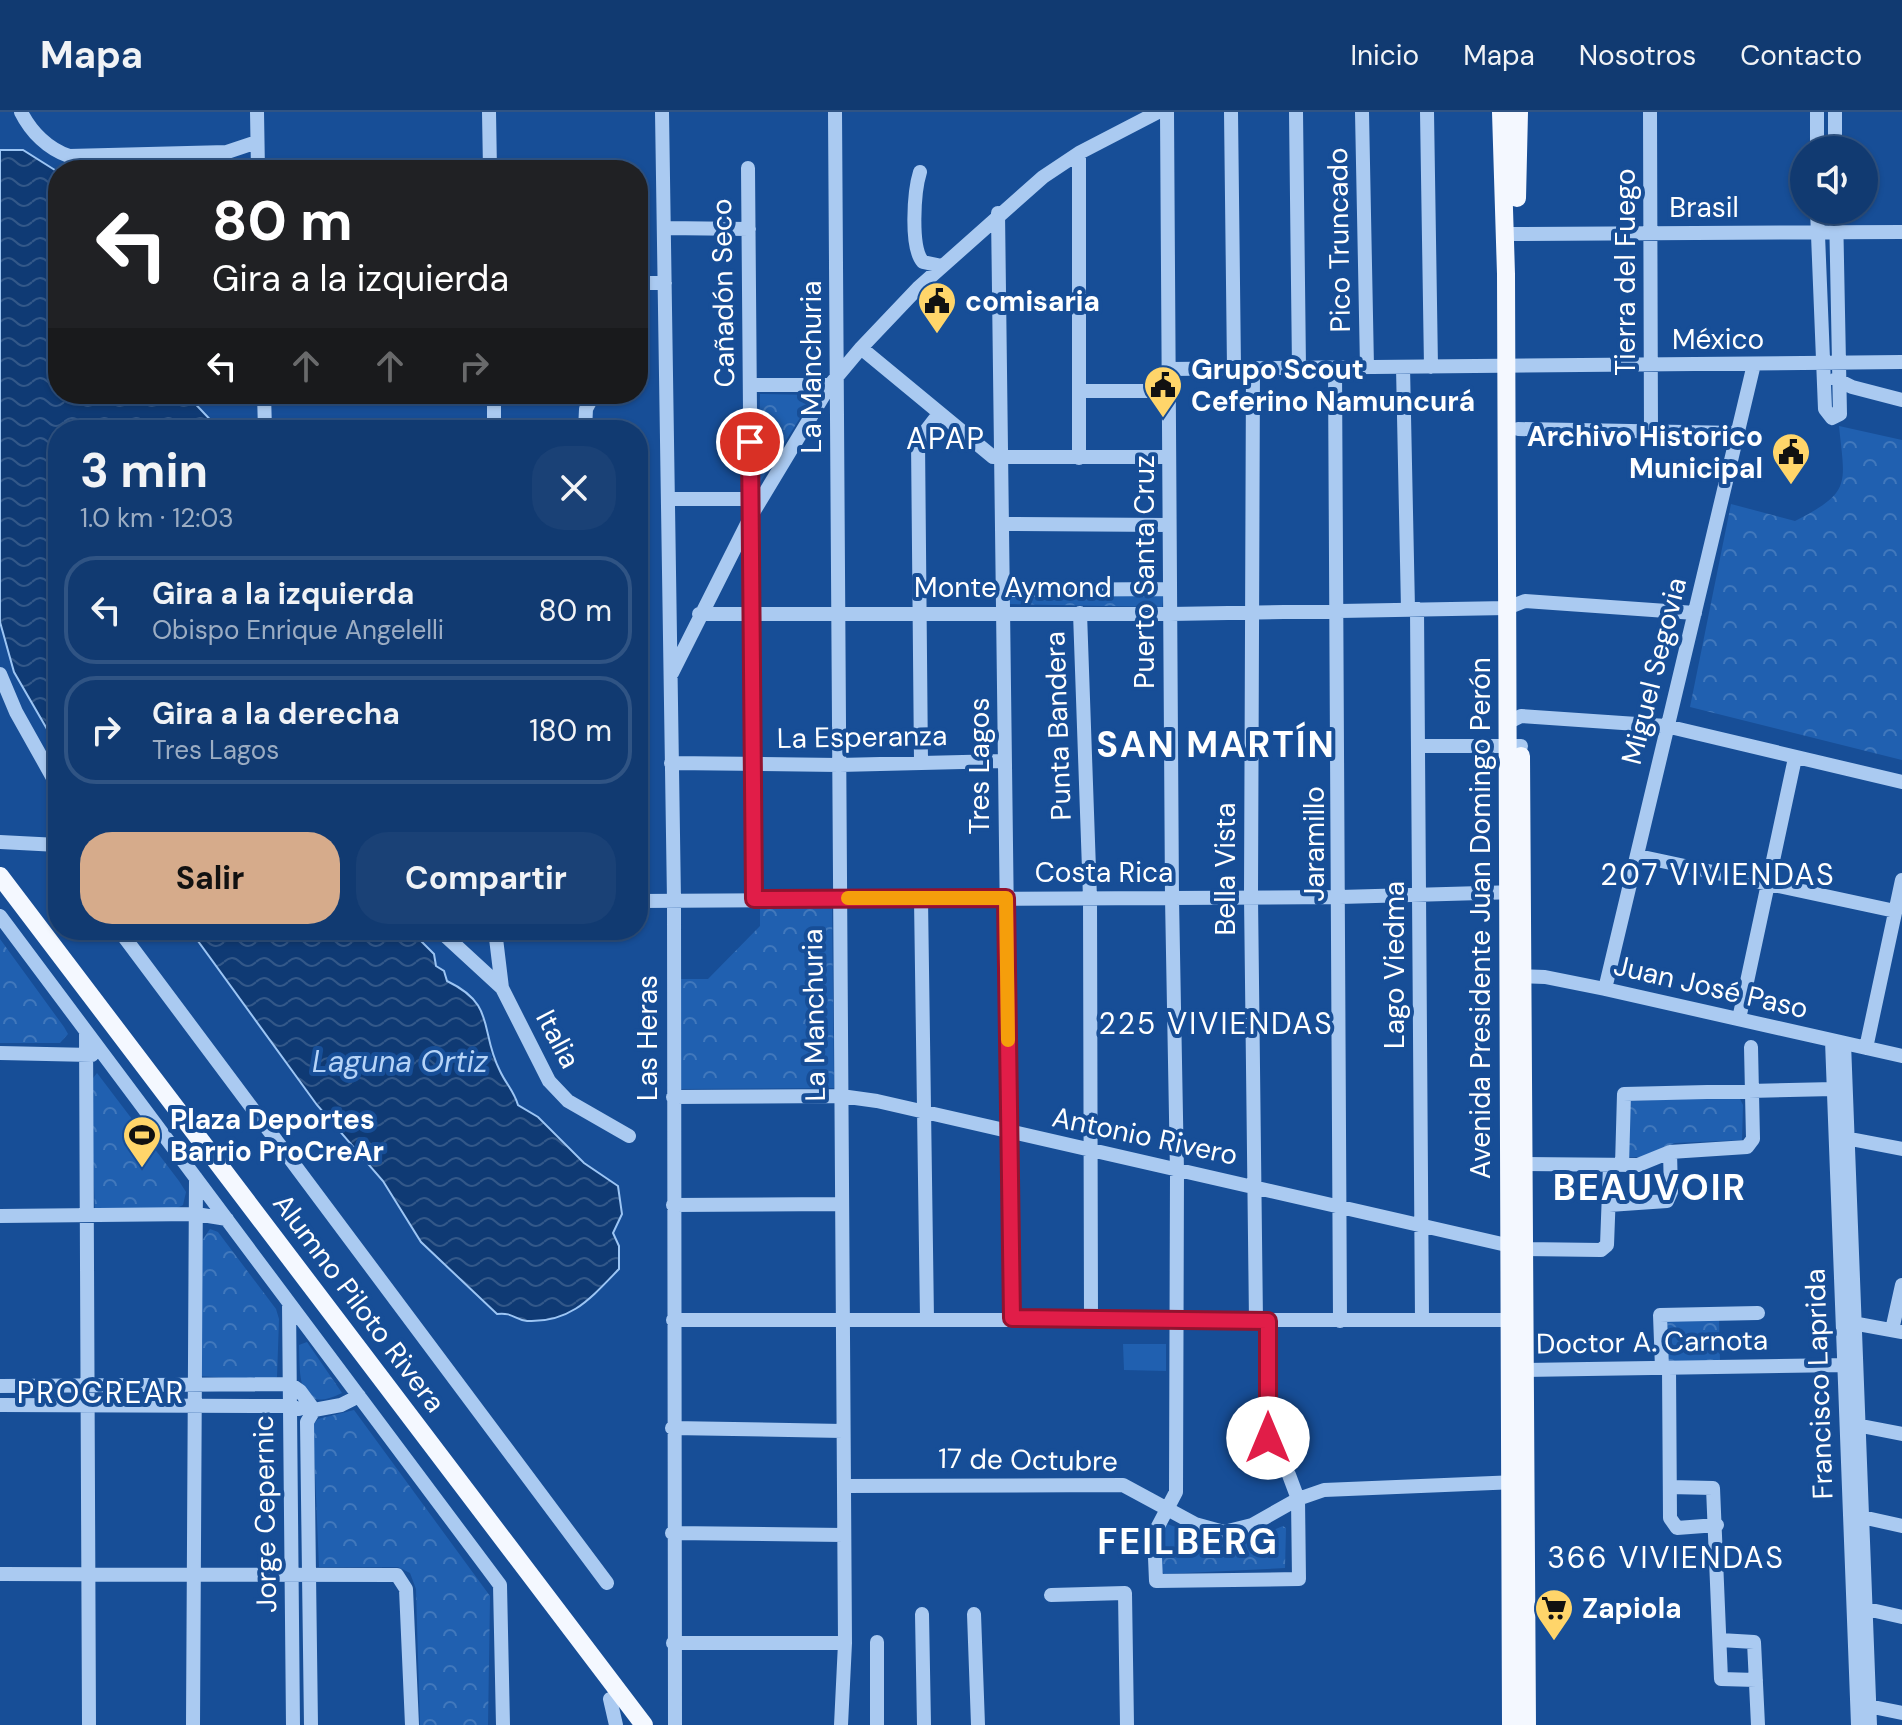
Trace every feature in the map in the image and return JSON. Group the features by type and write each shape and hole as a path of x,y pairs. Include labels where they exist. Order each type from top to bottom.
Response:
{"main road":[{"name":"Avenida Presidente Juan Domingo Perón","path":"1501,112 1511,234"},
{"name":"Avenida Presidente Juan Domingo Perón","path":"1511,1725 1517,1483 1517,1320 1511,234 1519,112"},
{"name":"Avenida Presidente Juan Domingo Perón","path":"1512,366 1518,429 1512,606"},
{"name":"Alumno Piloto Rivera","path":"0,876 48,939"},
{"name":"Alumno Piloto Rivera","path":"0,891 630,1725"},
{"name":"Alumno Piloto Rivera","path":"49,940 644,1725"},
{"name":"Avenida Presidente Juan Domingo Perón","path":"1517,1483 1527,1725"}],"street":[{"path":"21,112 29,126 47,143 69,156 227,152 257,142"},
{"path":"257,112 258,160"},
{"path":"489,112 490,160"},
{"name":"Las Heras","path":"662,112 674,900 672,1533 675,1725"},
{"name":"La Manchuria","path":"835,112 834,381 845,1643 841,1725"},
{"path":"669,679 751,516 834,381 861,348 918,288 998,213 1079,153 1158,112"},
{"name":"Puerto Santa Cruz","path":"1156,1581 1154,1534 1176,1492 1177,1171 1172,898 1167,112"},
{"path":"1231,112 1234,368"},
{"path":"1296,112 1299,368"},
{"name":"Pico Truncado","path":"1362,112 1367,367"},
{"path":"1427,112 1431,367"},
{"name":"Tierra del Fuego","path":"1650,112 1651,432"},
{"path":"1817,112 1817,136"},
{"path":"1835,112 1835,136"},
{"path":"1079,153 1079,458"},
{"name":"Cañadón Seco","path":"748,168 754,899"},
{"path":"918,288 915,186 920,172"},
{"name":"Tres Lagos","path":"998,213 1012,1318"},
{"path":"1817,224 1825,409 1832,418 1840,414 1836,224"},
{"path":"664,228 749,229"},
{"name":"Brasil","path":"1511,234 1902,232"},
{"path":"916,252 923,262 942,266"},
{"path":"648,283 665,283"},
{"path":"861,348 986,454 1003,458 1169,457"},
{"name":"México","path":"1169,369 1902,362"},
{"name":"Miguel Segovia","path":"1605,989 1754,364"},
{"path":"1823,364 1840,383 1902,400"},
{"name":"Lago Viedma","path":"1403,367 1418,746 1422,1320"},
{"name":"Bella Vista","path":"1156,1581 1299,1579 1298,1499 1289,1475 1268,1438 1253,1186 1253,368"},
{"name":"Jaramillo","path":"1335,368 1339,610 1340,1321"},
{"path":"750,385 834,381"},
{"path":"1079,391 1169,391"},
{"path":"921,762 918,441 938,415"},
{"path":"1518,429 1737,433"},
{"path":"669,499 751,499"},
{"path":"1003,524 1169,525"},
{"path":"1005,590 1170,589"},
{"name":"Monte Aymond","path":"697,619 838,613 1170,614 1412,609 1512,606 1525,601 1695,613"},
{"path":"669,609 697,619"},
{"name":"Punta Bandera","path":"1080,613 1090,898 1091,1318"},
{"path":"0,674 16,712 48,769"},
{"path":"1515,719 1666,726 1902,782"},
{"path":"1418,746 1515,746"},
{"path":"1739,1019 1795,758"},
{"name":"La Esperanza","path":"671,763 839,765 1004,761"},
{"path":"0,842 48,844"},
{"path":"1638,856 1895,911"},
{"path":"1866,1048 1902,880"},
{"name":"Costa Rica","path":"648,901 1340,897 1515,892"},
{"path":"921,899 927,1319"},
{"path":"0,916 500,1585 503,1725"},
{"path":"133,940 607,1583"},
{"path":"450,940 502,988"},
{"name":"Italia","path":"496,940 502,988 557,1091 586,1113 629,1136"},
{"name":"Juan José Paso","path":"1515,976 1545,977 1605,989 1902,1056"},
{"path":"86,1031 89,1725"},
{"name":"Francisco Laprida","path":"1838,1042 1834,1089 1842,1137"},
{"name":"Francisco Laprida","path":"1838,1042 1863,1705 1858,1725"},
{"path":"1516,1164 1648,1163 1670,1152 1747,1147 1753,1139 1751,1047"},
{"path":"0,1053 105,1056"},
{"path":"1670,1152 1671,1192 1667,1201 1609,1205 1624,1094 1752,1088 1834,1089"},
{"name":"Antonio Rivero","path":"673,1097 841,1096 922,1111 1093,1153 1516,1246 1601,1250 1607,1245 1609,1205"},
{"path":"1842,1137 1902,1149"},
{"path":"193,1725 191,1574 196,1178"},
{"path":"673,1205 841,1204"},
{"path":"0,1216 196,1214 227,1219"},
{"path":"1848,1322 1897,1331 1902,1285"},
{"name":"Jorge Cepernic","path":"289,1303 293,1725"},
{"path":"1717,1525 1677,1528 1672,1524 1660,1315 1758,1313"},
{"path":"673,1320 1517,1320"},
{"name":"Francisco Laprida","path":"1848,1322 1844,1365 1862,1517 1859,1607"},
{"name":"Doctor A. Carnota","path":"1517,1370 1844,1365"},
{"path":"0,1386 290,1384 300,1391 311,1415"},
{"name":"Jorge Cepernic","path":"311,1725 311,1415 359,1396"},
{"path":"0,1405 290,1406 311,1415"},
{"path":"1852,1424 1902,1434"},
{"path":"672,1428 843,1431"},
{"name":"17 de Octubre","path":"844,1486 1109,1483 1140,1492 1168,1512 1212,1531 1224,1532 1252,1525 1298,1499 1324,1490 1517,1483"},
{"path":"1670,1487 1713,1488 1717,1525 1721,1679 1756,1680"},
{"path":"1862,1517 1902,1526"},
{"path":"672,1533 844,1535"},
{"path":"0,1574 388,1573 403,1582 412,1725"},
{"path":"1051,1595 1125,1593 1127,1725"},
{"path":"1859,1607 1902,1617"},
{"path":"922,1614 924,1725"},
{"path":"974,1614 978,1725"},
{"path":"1720,1640 1754,1642 1758,1725"},
{"path":"877,1642 877,1725"},
{"path":"673,1643 845,1643"},
{"path":"610,1699 616,1725"},
{"path":"1863,1705 1902,1713"},
{"name":"Francisco Laprida","path":"1863,1705 1870,1725"}],"green space":[{"path":"760,394 814,395 759,484"},
{"path":"1839,426 1902,440 1902,760 1690,707 1731,504 1795,521 1827,502 1836,494 1843,474"},
{"path":"1011,595 1164,595 1162,607 1009,604"},
{"path":"760,906 832,906 834,1088 678,1089 677,979 708,979 760,926"},
{"path":"0,939 64,1027 68,1034 60,1043 0,1043"},
{"path":"97,1073 179,1181 186,1192 183,1205 171,1211 95,1212 90,1082"},
{"path":"1739,1097 1743,1105 1742,1140 1675,1143 1642,1157 1628,1157 1630,1101"},
{"path":"210,1229 218,1232 276,1309 279,1319 277,1377 271,1381 200,1376 201,1242"},
{"path":"1719,1318 1720,1363 1668,1364 1667,1319"},
{"path":"307,1342 342,1393 327,1399 316,1399 304,1389 299,1345"},
{"path":"1123,1344 1166,1344 1166,1371 1124,1370"},
{"path":"354,1410 490,1596 488,1725 420,1725 416,1589 410,1573 398,1567 319,1567 313,1425 318,1419"},
{"path":"1167,1524 1225,1538 1253,1536 1283,1526 1286,1528 1285,1568 1164,1574 1160,1568 1161,1527"}],"water":[{"path":"0,150 23,150 48,166 48,404 195,404 211,420 48,420 48,731 14,672 0,622"},
{"name":"Laguna Ortiz","path":"197,940 420,940 434,954 436,966 444,971 447,981 463,990 480,1009 494,1056 518,1105 538,1117 584,1163 618,1186 622,1214 613,1233 619,1246 619,1269 578,1307 555,1318 527,1321 497,1314 421,1242 383,1181 317,1105"}],"slow traffic":[{"path":"848,898 1006,898 1008,1040"}],"place":[{"name":"comisaria","path":"937,335"},
{"name":"Grupo Scout Ceferino Namuncurá","path":"1163,419"},
{"name":"Archivo Historico Municipal","path":"1791,486"},
{"name":"Plaza Deportes Barrio ProCreAr","path":"142,1169"},
{"name":"Zapiola","path":"1554,1642"}],"district":[{"name":"APAP","path":"946,438"},
{"name":"SAN MARTÍN","path":"1216,744"},
{"name":"207 VIVIENDAS","path":"1718,874"},
{"name":"225 VIVIENDAS","path":"1216,1023"},
{"name":"BEAUVOIR","path":"1650,1187"},
{"name":"PROCREAR","path":"101,1392"},
{"name":"FEILBERG","path":"1188,1541"},
{"name":"366 VIVIENDAS","path":"1666,1557"}],"route":[{"path":"750,442 754,899 1006,898 1012,1318 1268,1321 1268,1438"}]}
